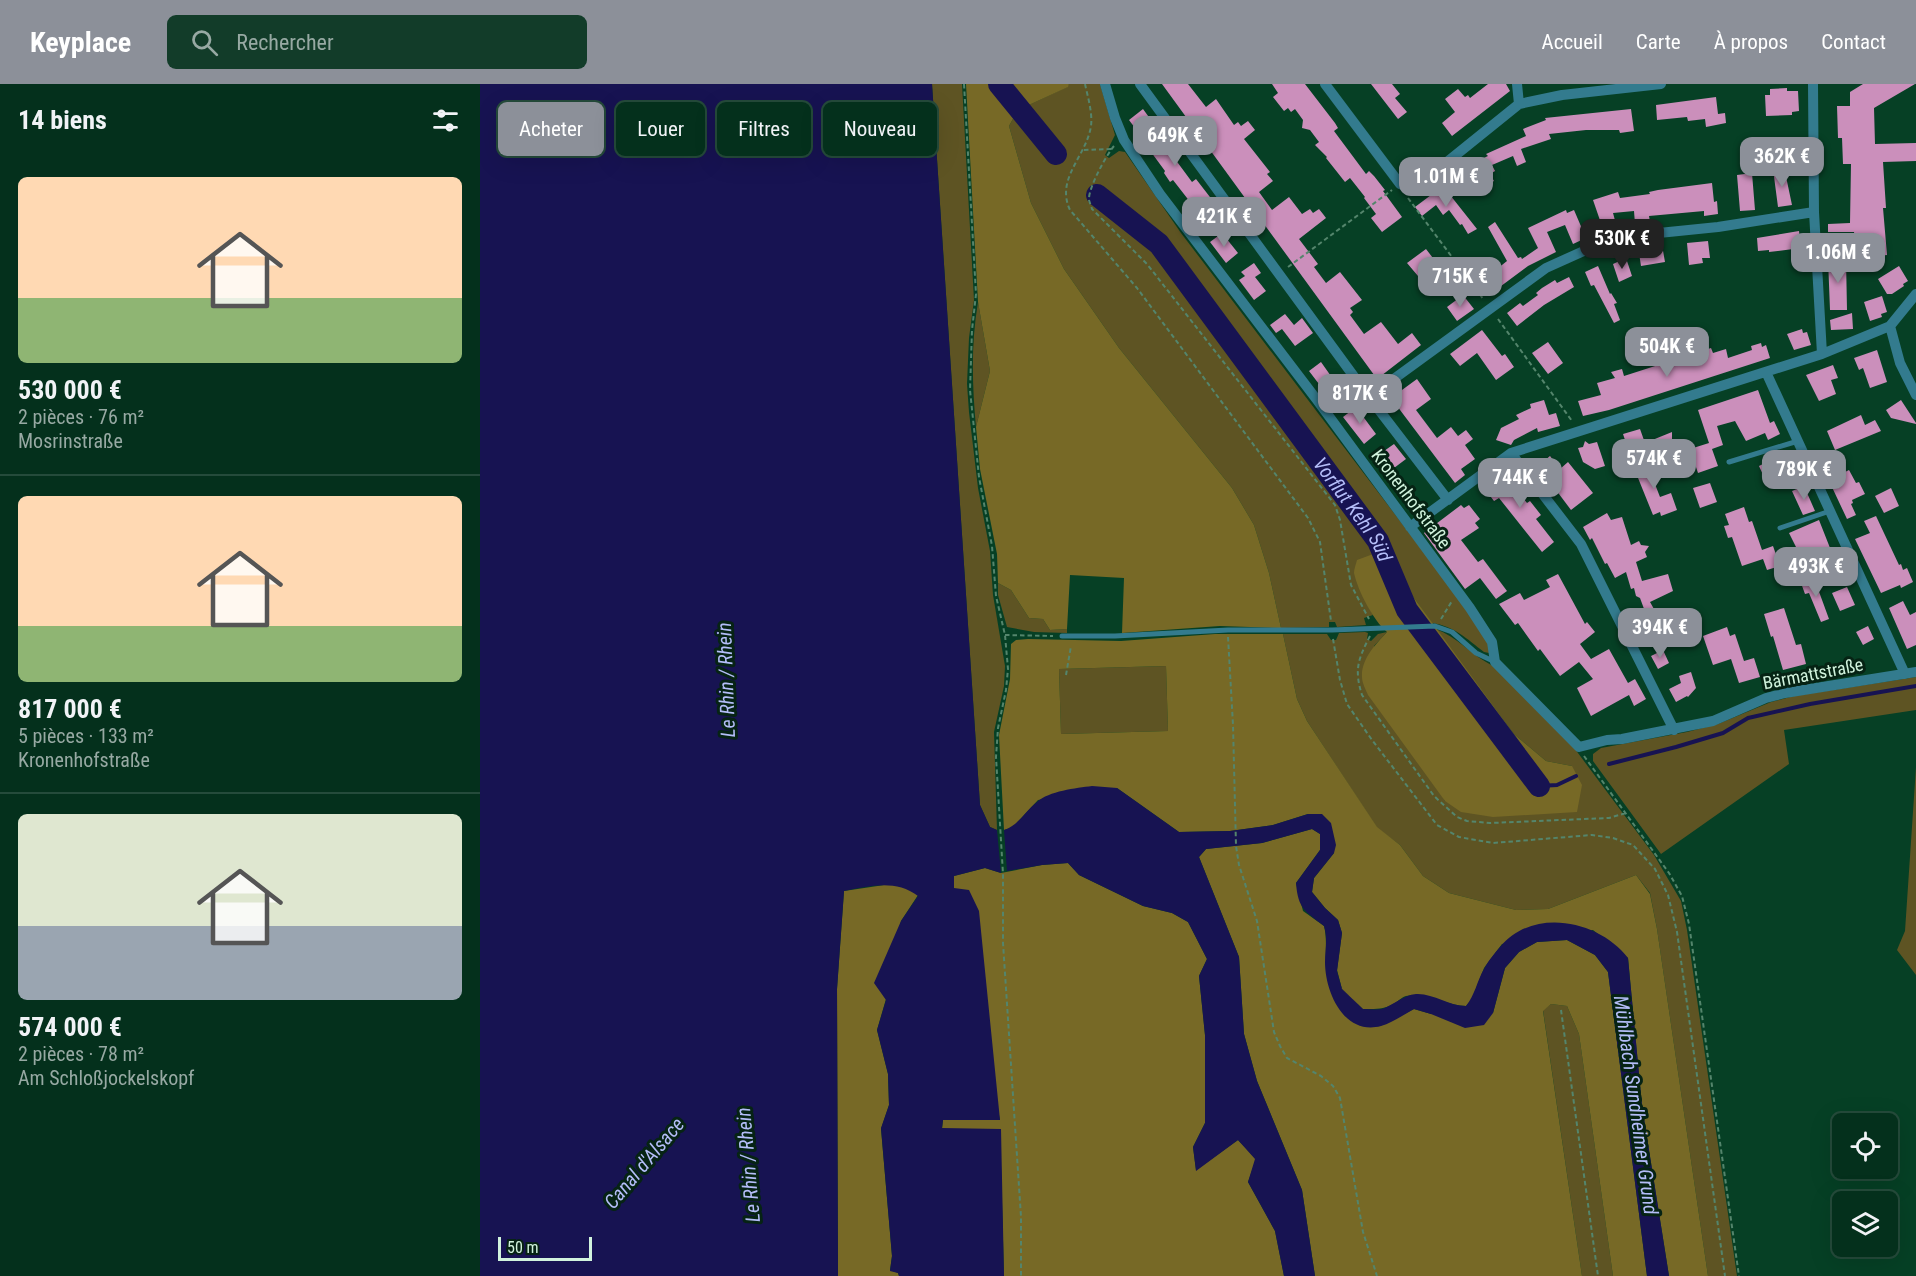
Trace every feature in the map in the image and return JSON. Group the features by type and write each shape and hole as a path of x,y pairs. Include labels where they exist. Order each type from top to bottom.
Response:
{"street":[{"name":"Kronenhofstraße","path":"1105,84 1124,140 1160,194 1459,592 1492,642 1496,662 1579,747"},
{"path":"1140,84 1369,397 1448,500"},
{"path":"1326,84 1400,184 1408,187 1421,183 1519,104 1562,95 1661,84"},
{"path":"1517,84 1519,104"},
{"path":"1812,84 1814,212 1822,354"},
{"path":"1369,397 1546,268 1597,245 1648,234 1718,227 1814,212"},
{"path":"1410,527 1511,453 1822,354 1890,326 1916,294"},
{"path":"1890,326 1900,363 1916,395"},
{"path":"1767,372 1830,511 1910,673"},
{"path":"1511,453 1581,544 1674,730"},
{"name":"Bärmattstraße","path":"1579,747 1713,721 1766,698 1785,693 1910,673"}],"lane":[{"path":"1729,462 1798,441"},
{"path":"1780,528 1830,511"},
{"path":"1062,636 1436,626 1452,632 1476,653 1496,662"}],"path":[{"path":"964,84 976,294 970,390 979,477 994,565 996,596 1005,635 1007,680 998,728 996,757 1004,874 1003,943 1021,1217 1021,1276"},
{"path":"1086,84 1091,128 1084,150 1072,167 1065,201 1070,210 1148,302 1308,518 1320,542 1340,680 1347,704 1437,825 1459,837 1493,843 1592,835 1612,838 1633,845 1655,869 1668,895 1677,932 1725,1276"},
{"path":"1084,150 1111,149"},
{"path":"1107,155 1090,193 1089,200 1092,209 1147,264 1335,505 1340,520 1351,585 1375,628 1361,652 1357,665 1357,681 1362,695 1434,796 1457,817 1467,821 1490,823 1609,818 1626,813"},
{"path":"1280,273 1400,184"},
{"path":"1436,626 1459,592"},
{"path":"1228,630 1236,846 1239,865 1257,921 1274,1032 1287,1058 1321,1076 1333,1086 1340,1098 1363,1232 1377,1276"},
{"path":"1005,635 1062,636"},
{"path":"1066,675 1073,636"},
{"path":"1579,747 1670,873 1682,896 1689,924 1739,1276"},
{"path":"1561,1010 1598,1276"}],"shaded area":[{"path":"932,84 962,84 974,300 969,338 967,384 969,412 978,488 990,551 993,595 1005,666 1004,686 994,732 997,830 990,827 980,805 937,156 937,102 933,102"},
{"path":"966,84 1069,84 1068,87 1018,110 1009,126 1031,203 1064,269 1119,348 1232,488 1254,525 1269,573 1281,628 1220,626 1122,633 1124,578 1070,575 1067,629 1050,630 1043,619 1029,618 1011,590 998,583 997,554 980,469 976,427 990,371 978,302"},
{"path":"1069,84 1100,84 1115,135 1105,155 1109,158 1119,151 1125,152 1181,233 1467,609 1489,640 1489,653 1484,652 1454,630 1432,623 1409,591 1362,594 1373,615 1364,618 1366,625 1337,627 1335,622 1329,622 1329,627 1281,628 1269,573 1254,525 1232,488 1119,348 1064,269 1031,203 1009,126 1018,110"},
{"path":"978,302 990,371 976,427 973,364"},
{"path":"1376,553 1394,590 1409,591 1514,734 1546,761 1572,766 1582,785 1577,812 1493,817 1461,812 1445,801 1368,695 1363,682 1364,664 1374,647 1387,632 1367,605 1354,571 1357,560"},
{"path":"998,583 1011,590 1029,618 1043,619 1050,630 1067,629 1067,633 1034,632 1007,627 998,595"},
{"path":"1436,629 1493,666 1575,749 1654,855 1681,901 1737,1276 1708,1276 1650,893 1636,875 1548,909 1516,910 1449,893 1423,876 1400,845 1377,828 1307,721 1297,699 1283,634 1327,634 1331,640 1336,640 1339,633 1365,632 1368,633 1367,639 1371,641 1378,634 1387,632 1374,646 1445,801 1572,766 1546,761 1514,734"},
{"path":"1215,634 1283,634 1297,699 1307,721 1377,827 1400,845 1423,876 1449,893 1516,910 1548,909 1636,875 1650,894 1657,929 1708,1276 1669,1276 1642,1106 1628,958 1593,930 1502,944 1484,968 1472,999 1466,1006 1414,995 1383,1008 1363,1009 1342,989 1337,970 1342,933 1338,920 1312,892 1314,878 1334,853 1308,814 1273,825 1230,831 1179,832 1117,788 1038,800 1013,827 1004,830 999,735 1010,679 1011,644 1016,640 1028,639 1121,641","holes":["1166,666 1168,731 1061,734 1059,669"]},
{"path":"1166,666 1168,731 1061,734 1059,669"},
{"path":"1916,677 1916,710 1784,730 1789,764 1661,854 1593,761 1593,754 1601,748 1718,724 1771,702 1794,696"},
{"path":"1916,767 1916,975 1897,950 1905,931"},
{"path":"1312,829 1320,834 1320,850 1296,883 1303,911 1324,926 1327,974 1380,1026 1414,1009 1431,1014 1493,1013 1505,968 1519,952 1537,942 1567,940 1595,955 1608,972 1647,1276 1613,1276 1579,1034 1567,1006 1551,1004 1543,1011 1582,1276 1315,1276 1302,1190 1257,1081 1244,1034 1239,957 1199,857 1206,849 1262,843"},
{"path":"1068,863 1079,875 1143,906 1172,913 1188,922 1207,959 1199,976 1205,1035 1205,1123 1193,1147 1196,1170 1238,1140 1256,1159 1248,1182 1275,1231 1284,1276 1004,1276 1000,1129 942,1129 943,1120 1000,1120 954,888 954,876 985,868 1001,873 1042,865"},
{"path":"891,884 907,887 918,895 901,921 886,999 877,1030 888,1074 889,1105 881,1129 892,1256 890,1270 898,1273 899,1276 838,1276 837,989 844,891"},
{"path":"1551,1004 1567,1006 1579,1034 1613,1276 1582,1276 1543,1010"}],"water":[{"path":"480,84 932,84 933,102 823,102 823,156 937,156 980,805 990,827 997,830 1001,873 985,868 954,876 954,888 969,890 979,911 1000,1120 943,1120 942,1128 1001,1129 1004,1276 899,1276 898,1273 890,1271 892,1256 881,1128 889,1105 888,1074 877,1030 886,1000 874,983 901,921 918,896 901,887 882,885 844,891 837,989 838,1276 480,1276"},
{"name":"Mühlbach Sundheimer Grund","path":"1092,786 1117,788 1179,832 1230,831 1273,825 1308,814 1322,814 1331,823 1336,845 1334,853 1314,878 1312,892 1338,920 1342,933 1337,971 1342,989 1363,1009 1382,1009 1407,996 1416,994 1429,995 1466,1006 1487,963 1494,954 1514,934 1530,926 1566,923 1584,927 1616,945 1628,958 1642,1106 1669,1276 1647,1276 1608,972 1595,955 1567,940 1537,942 1519,952 1505,968 1493,1013 1484,1025 1465,1028 1414,1009 1381,1026 1368,1027 1357,1024 1347,1018 1333,998 1326,974 1324,926 1307,913 1299,899 1296,883 1320,850 1320,834 1312,829 1262,843 1206,849 1199,857 1239,957 1244,1034 1257,1081 1302,1190 1315,1276 1284,1276 1275,1231 1248,1182 1255,1159 1238,1140 1196,1171 1193,1147 1205,1123 1205,1035 1199,976 1207,959 1188,922 1172,913 1143,906 1079,875 1068,863 1007,871 1004,830 1014,825 1048,795"}],"building":[{"path":"1162,84 1188,84 1206,107 1216,99 1234,125 1238,122 1241,126 1248,121 1255,130 1244,139 1270,172 1267,174 1273,181 1259,192 1272,210 1289,197 1302,214 1310,209 1313,213 1319,209 1326,218 1299,239 1318,264 1314,267 1326,283 1340,272 1362,300 1350,308 1353,312 1350,315 1364,334 1381,322 1398,344 1412,333 1421,345 1377,379"},
{"path":"1272,84 1305,84 1335,123 1338,128 1334,131 1366,174 1369,171 1374,176 1402,217 1382,232 1371,218 1376,214 1365,197 1350,178 1345,182 1315,145 1319,142 1310,130 1302,128 1303,120 1295,109 1291,112 1288,108 1284,111 1273,97 1278,93"},
{"path":"1371,84 1392,84 1400,94 1395,98 1407,112 1398,119"},
{"path":"1488,84 1506,84 1510,91 1452,136 1442,123 1455,112 1445,99 1458,89 1465,97 1468,95 1470,98"},
{"path":"1863,84 1915,84 1874,108 1875,144 1916,143 1916,161 1883,162 1886,208 1883,208 1887,255 1857,258 1854,232 1828,232 1828,224 1850,223 1851,164 1843,164 1842,138 1838,138 1837,106 1850,106 1850,92"},
{"path":"1787,88 1787,91 1798,91 1799,111 1792,112 1792,115 1766,116 1765,95 1770,95 1770,89"},
{"path":"1716,97 1718,114 1725,113 1726,123 1706,127 1705,119 1688,121 1687,117 1657,120 1656,105"},
{"path":"1143,109 1178,157 1175,159 1192,182 1196,179 1229,218 1227,220 1230,224 1223,229 1201,201 1194,207 1173,180 1170,182 1165,171 1140,137 1129,120"},
{"path":"1631,109 1634,131 1620,133 1619,130 1586,130 1549,134 1551,139 1521,149 1526,162 1517,166 1513,156 1492,165 1495,171 1490,174 1494,181 1480,188 1477,182 1465,188 1457,171 1488,156 1486,154 1526,136 1523,129 1546,120 1545,118"},
{"path":"1784,167 1792,205 1778,207 1773,169"},
{"path":"1752,173 1755,210 1740,211 1737,175"},
{"path":"1712,183 1718,214 1704,216 1704,211 1649,216 1650,222 1635,224 1634,211 1613,213 1617,228 1604,232 1593,200 1618,192 1620,198"},
{"path":"1443,186 1477,229 1468,234 1449,210 1443,215 1436,205 1422,216 1415,207"},
{"path":"1566,210 1567,213 1574,210 1586,238 1573,244 1565,225 1547,232 1556,252 1528,266 1493,292 1491,290 1486,293 1478,284 1507,261 1488,227 1495,222 1518,258 1522,259 1538,248 1528,228"},
{"path":"1799,231 1801,248 1758,251 1757,238"},
{"path":"1222,233 1238,253 1226,263 1210,242"},
{"path":"1708,241 1710,258 1702,258 1703,263 1689,265 1687,243"},
{"path":"1662,245 1665,262 1641,266 1639,253 1641,249"},
{"path":"1426,249 1436,262 1418,276 1407,263"},
{"path":"1626,258 1632,276 1619,282 1613,264"},
{"path":"1828,259 1846,259 1847,310 1830,310"},
{"path":"1254,263 1261,273 1255,277 1266,291 1254,300 1239,280 1245,276 1241,272"},
{"path":"1598,266 1610,294 1617,303 1614,304 1620,320 1614,323 1585,272"},
{"path":"1899,266 1908,281 1892,294 1887,294 1878,279"},
{"path":"1569,277 1574,287 1544,305 1517,326 1507,313 1520,303 1523,306 1538,295 1536,293 1542,288 1555,280 1557,283"},
{"path":"1463,295 1474,309 1457,321 1447,307"},
{"path":"1882,296 1887,312 1881,314 1882,317 1870,321 1864,302"},
{"path":"1852,313 1853,329 1831,330 1830,320"},
{"path":"1285,314 1294,325 1302,318 1313,333 1295,346 1282,329 1276,333 1270,325"},
{"path":"1802,329 1803,333 1807,332 1811,345 1794,350 1787,334"},
{"path":"1482,330 1502,356 1505,354 1514,367 1496,380 1477,353 1460,366 1450,354"},
{"path":"1548,342 1563,363 1548,374 1532,353"},
{"path":"1761,343 1762,347 1766,345 1770,358 1609,410 1583,416 1578,401 1601,395 1597,383 1615,378 1611,372 1622,369 1624,376 1711,348 1713,353 1726,349 1728,358 1752,350 1751,346"},
{"path":"1877,350 1887,382 1870,388 1863,368 1859,370 1854,358"},
{"path":"1321,362 1333,379 1322,388 1309,371"},
{"path":"1833,365 1838,378 1831,380 1836,394 1819,401 1806,375"},
{"path":"1417,379 1431,399 1416,410 1437,438 1451,427 1458,436 1466,430 1473,439 1465,445 1475,459 1461,469 1465,475 1455,483 1391,398"},
{"path":"1758,390 1770,423 1774,421 1780,434 1768,440 1765,433 1746,441 1735,421 1717,426 1723,445 1712,449 1718,466 1698,473 1690,449 1709,443 1698,410"},
{"path":"1544,400 1549,415 1556,413 1560,426 1538,432 1537,428 1514,440 1511,445 1496,440 1501,428 1519,419 1516,415 1531,408 1530,404"},
{"path":"1901,400 1916,424 1891,418 1886,410"},
{"path":"1356,407 1376,434 1364,444 1343,417"},
{"path":"1861,415 1865,425 1875,420 1881,431 1835,450 1827,431"},
{"path":"1640,429 1645,443 1672,432 1672,449 1645,458 1641,445 1628,449 1623,434"},
{"path":"1585,441 1589,444 1597,442 1605,466 1595,469 1583,462 1578,448 1583,447"},
{"path":"1394,444 1406,459 1386,474 1374,458"},
{"path":"1789,454 1796,467 1765,479 1759,466"},
{"path":"1550,456 1560,469 1568,462 1593,493 1571,510 1538,466"},
{"path":"1654,461 1658,477 1653,479 1660,497 1671,493 1677,510 1661,516 1660,512 1653,515 1634,468"},
{"path":"1849,470 1865,494 1852,500 1851,504 1856,515 1847,519 1831,485 1833,484 1831,479"},
{"path":"1510,471 1519,483 1514,487 1541,515 1536,519 1554,542 1542,552 1499,498 1494,501 1485,489"},
{"path":"1710,483 1717,502 1700,508 1693,488"},
{"path":"1804,486 1815,511 1803,515 1792,491"},
{"path":"1891,488 1899,506 1884,513 1875,496"},
{"path":"1461,505 1464,508 1469,505 1480,519 1475,523 1479,528 1461,540 1478,562 1483,559 1507,591 1496,599 1480,578 1465,589 1424,533"},
{"path":"1744,507 1749,522 1752,521 1762,550 1773,546 1780,566 1767,570 1763,559 1742,566 1732,537 1728,538 1724,526 1729,525 1725,514"},
{"path":"1607,513 1611,520 1622,517 1631,545 1639,541 1641,545 1649,546 1645,552 1647,557 1636,562 1642,581 1668,574 1673,591 1650,602 1663,625 1641,637 1634,624 1647,617 1640,598 1636,596 1634,588 1631,589 1626,572 1615,578 1583,527"},
{"path":"1876,516 1899,565 1901,564 1903,570 1907,568 1913,582 1881,593 1855,539 1870,533 1864,521"},
{"path":"1819,520 1832,553 1835,552 1841,566 1812,579 1807,572 1800,550 1798,551 1789,533"},
{"path":"1558,574 1585,624 1587,622 1595,632 1580,644 1591,659 1609,649 1628,683 1635,679 1646,699 1634,706 1629,695 1591,716 1577,688 1593,679 1579,662 1560,676 1518,623 1515,625 1499,604 1520,593 1524,600 1550,587 1546,580"},
{"path":"1814,578 1829,619 1821,622 1809,593 1805,594 1801,583"},
{"path":"1847,587 1855,605 1840,611 1832,593"},
{"path":"1903,601 1910,615 1916,612 1916,645 1907,649 1889,608"},
{"path":"1784,608 1796,645 1801,644 1806,664 1783,670 1764,614"},
{"path":"1868,626 1874,639 1863,645 1856,632"},
{"path":"1727,627 1730,636 1735,634 1744,661 1754,658 1760,677 1739,683 1731,659 1713,665 1703,636"},
{"path":"1663,650 1669,663 1658,669 1651,656"},
{"path":"1691,672 1696,688 1688,697 1676,702 1669,689 1681,683 1679,676"}],"waterway":[{"name":"Vorflut Kehl Süd","path":"999,84 1056,154"},
{"name":"Vorflut Kehl Süd","path":"1097,195 1159,244 1378,541 1407,610 1539,786"},
{"path":"1609,764 1723,733 1748,718 1810,704 1916,686"},
{"path":"1539,786 1557,785 1576,776"}],"water label":[{"name":"Le Rhin / Rhein","path":"726,680"},
{"name":"Canal d'Alsace","path":"644,1163"},
{"name":"Le Rhin / Rhein","path":"748,1165"}]}
